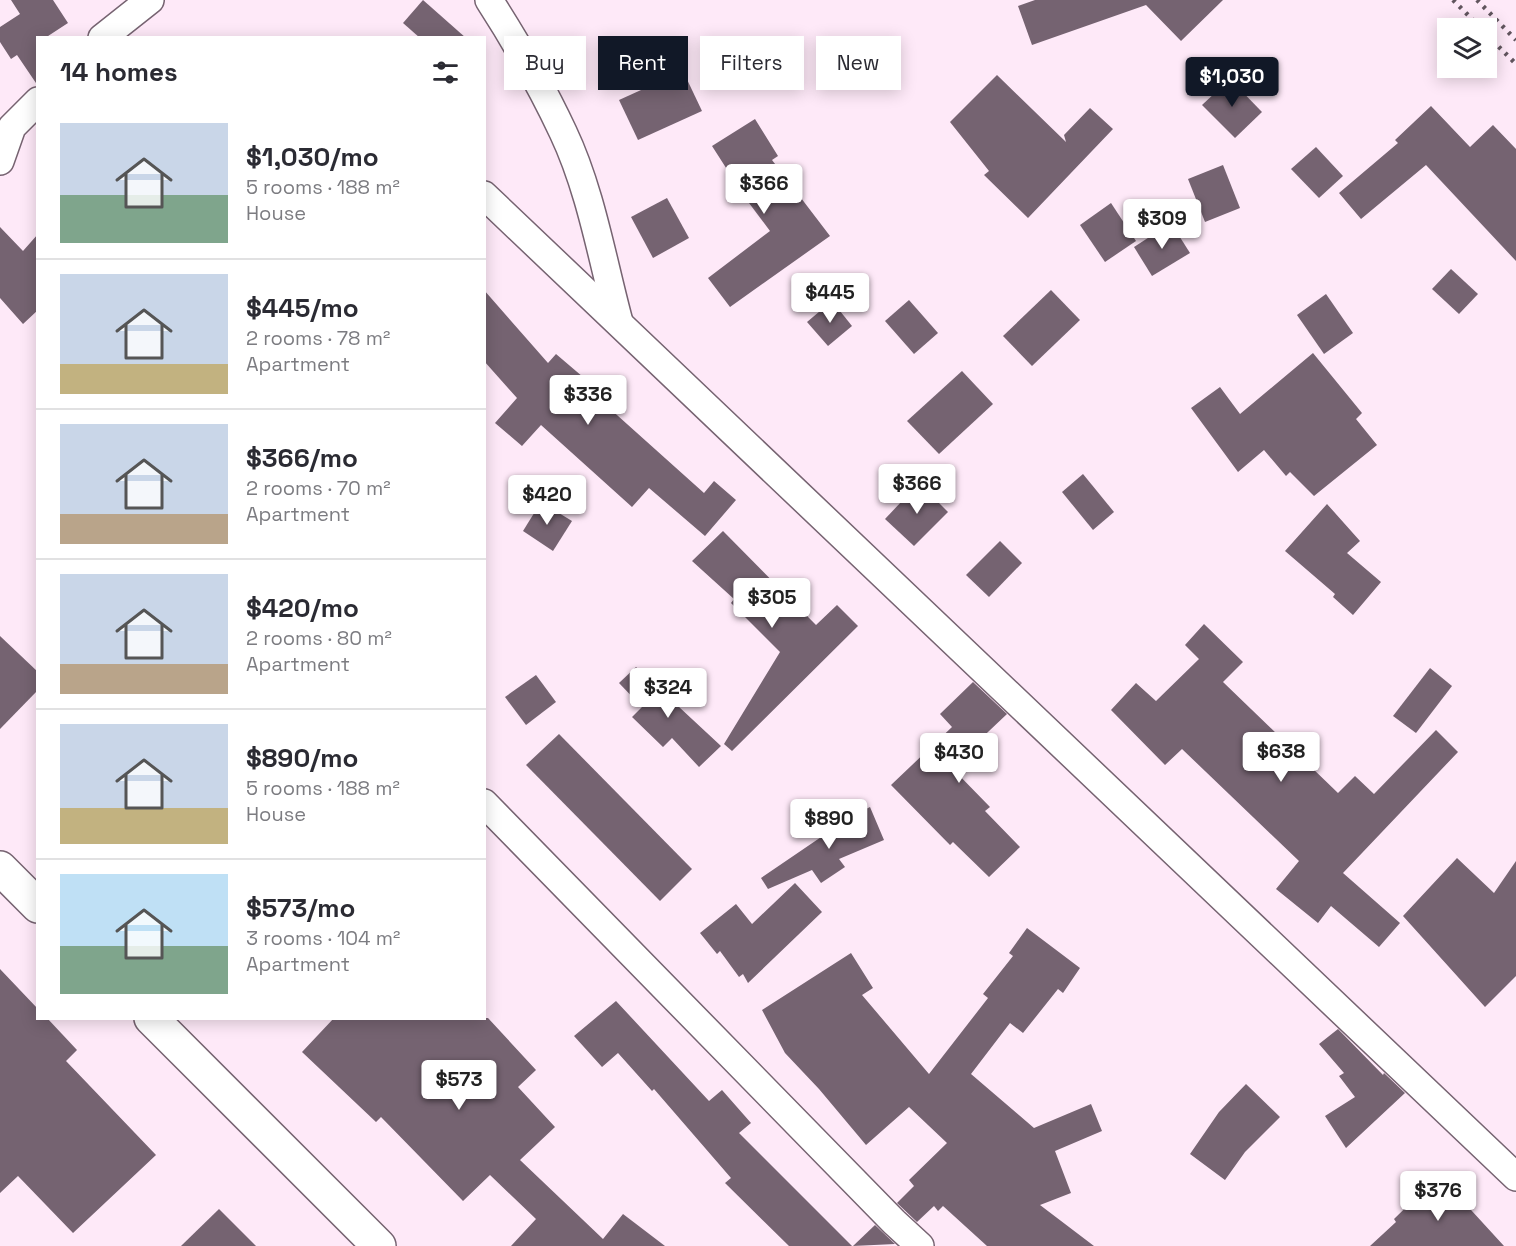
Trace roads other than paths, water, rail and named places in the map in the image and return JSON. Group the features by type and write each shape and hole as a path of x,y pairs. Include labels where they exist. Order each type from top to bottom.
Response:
{"street":[{"path":"105,36 150,0"},
{"path":"489,0 511,34 564,133 585,190 619,322"},
{"path":"0,161 12,127 36,103"},
{"path":"486,197 1516,1177"},
{"path":"486,805 920,1246"},
{"path":"0,868 36,904"},
{"path":"153,1020 379,1246"}],"railway":[{"path":"1453,0 1471,18"},
{"path":"1477,0 1516,40"},
{"path":"1497,45 1516,64"}]}
